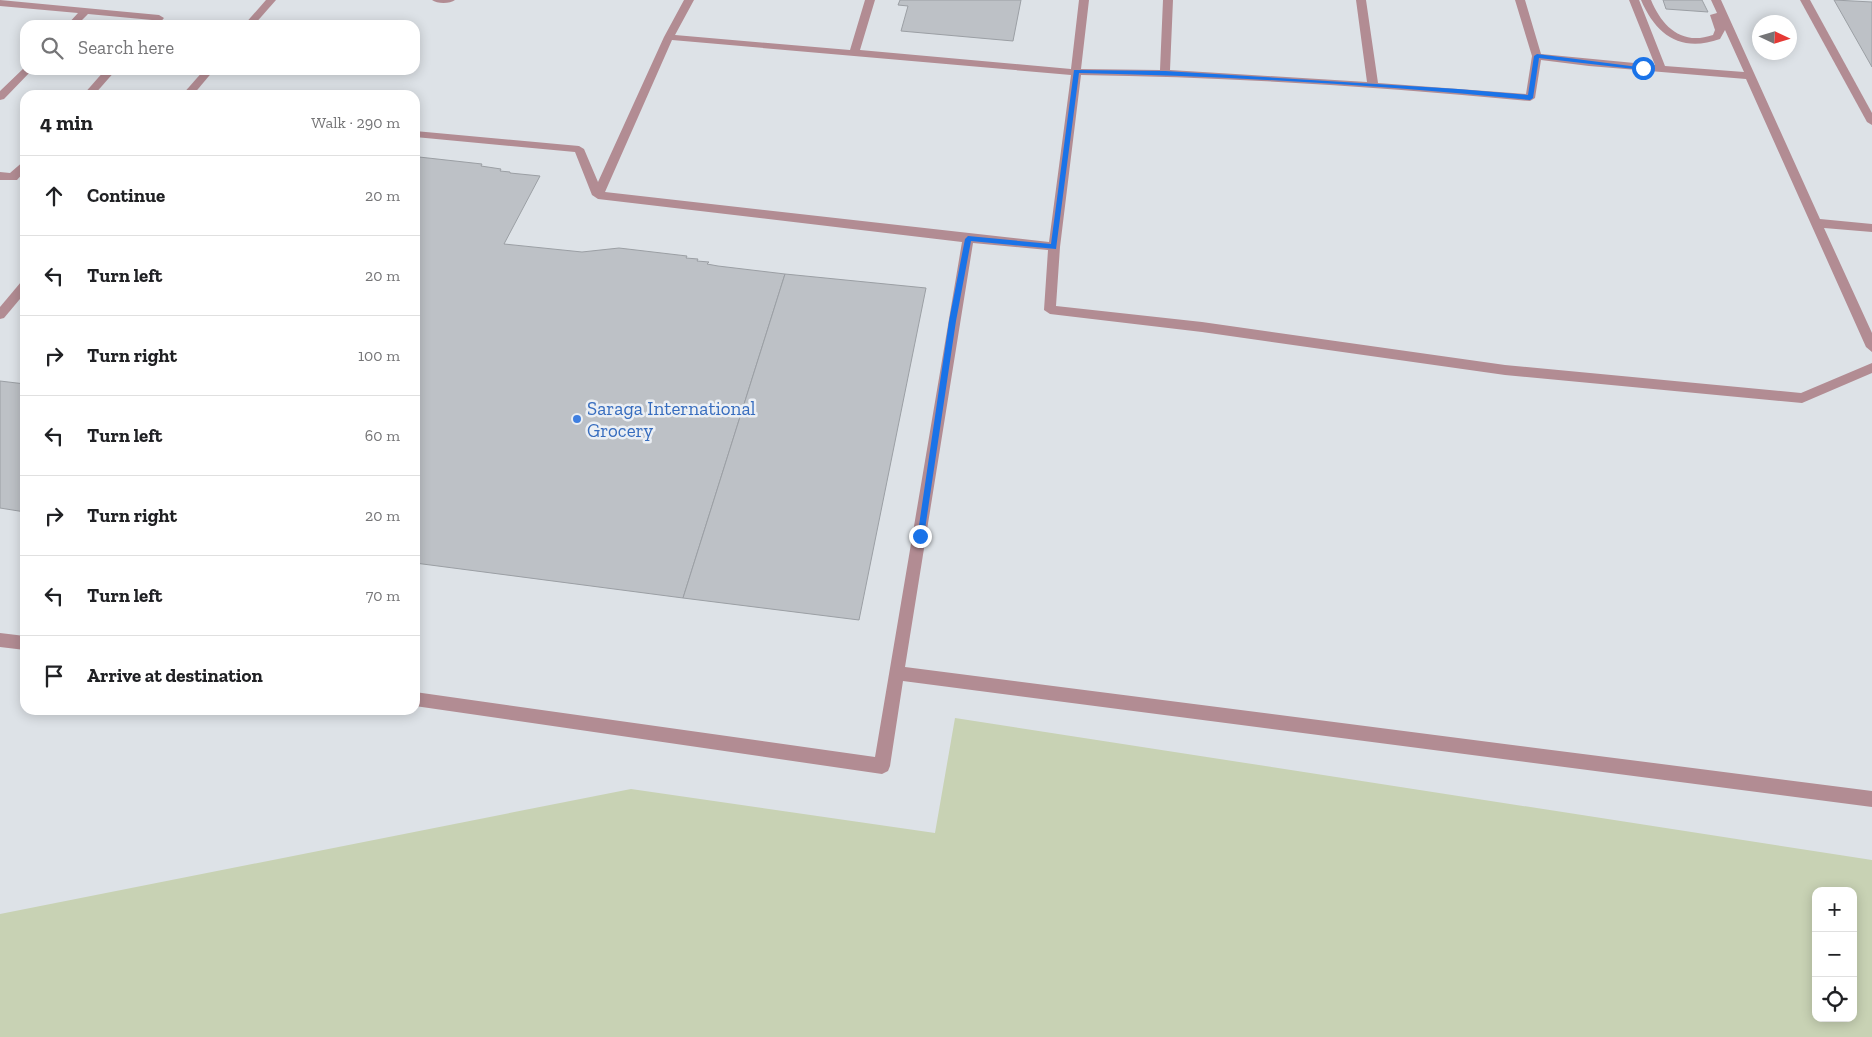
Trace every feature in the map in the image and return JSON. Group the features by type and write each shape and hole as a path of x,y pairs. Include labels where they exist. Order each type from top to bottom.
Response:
{"lane":[{"path":"253,20 271,0"},
{"path":"437,0 450,0"},
{"path":"598,195 670,37 689,0"},
{"path":"854,53 870,0"},
{"path":"1084,0 1054,247 1050,310 1202,327 1505,370 1802,398 1872,368"},
{"path":"1165,73 1168,0"},
{"path":"1361,0 1373,86"},
{"path":"670,37 1076,72 1165,73 1530,98 1537,56 1520,0"},
{"path":"1634,0 1661,69"},
{"path":"1646,0 1660,27 1684,38 1710,41 1717,37 1720,30 1708,0"},
{"path":"1716,0 1872,347"},
{"path":"1805,0 1872,122"},
{"path":"0,3 159,18 157,20"},
{"path":"77,20 86,11"},
{"path":"1537,56 1751,76"},
{"path":"0,97 22,75"},
{"path":"93,90 106,75"},
{"path":"191,90 205,75"},
{"path":"420,134 579,150 598,195"},
{"path":"0,176 13,177 20,169"},
{"path":"598,195 968,239 1054,247"},
{"path":"1816,224 1872,228"},
{"path":"420,700 882,766 952,321 968,239"},
{"path":"0,315 20,291"},
{"path":"0,640 20,642"},
{"path":"898,673 1872,799"}],"green space":[{"path":"955,718 1872,860 1872,1037 0,1037 0,914 631,789 935,833"}],"building":[{"path":"900,0 1021,0 1013,41 901,31 908,6 898,5"},
{"path":"1663,0 1702,0 1708,12 1666,9"},
{"path":"1834,0 1872,2 1872,67"},
{"name":"Saraga International Grocery","path":"420,157 482,164 481,166 501,169 500,171 540,176 504,244 582,252 619,248 687,256 686,258 709,262 707,264 785,274 683,598 420,564"},
{"path":"785,274 926,288 859,620 683,598"},
{"path":"0,381 20,383 20,511 0,508"}],"place":[{"name":"Saraga International Grocery","path":"577,419"}],"route":[{"path":"920,536 952,321 968,239 1054,247 1065,147 1076,72 1165,73 1458,91 1530,98 1537,56 1643,68"}]}
